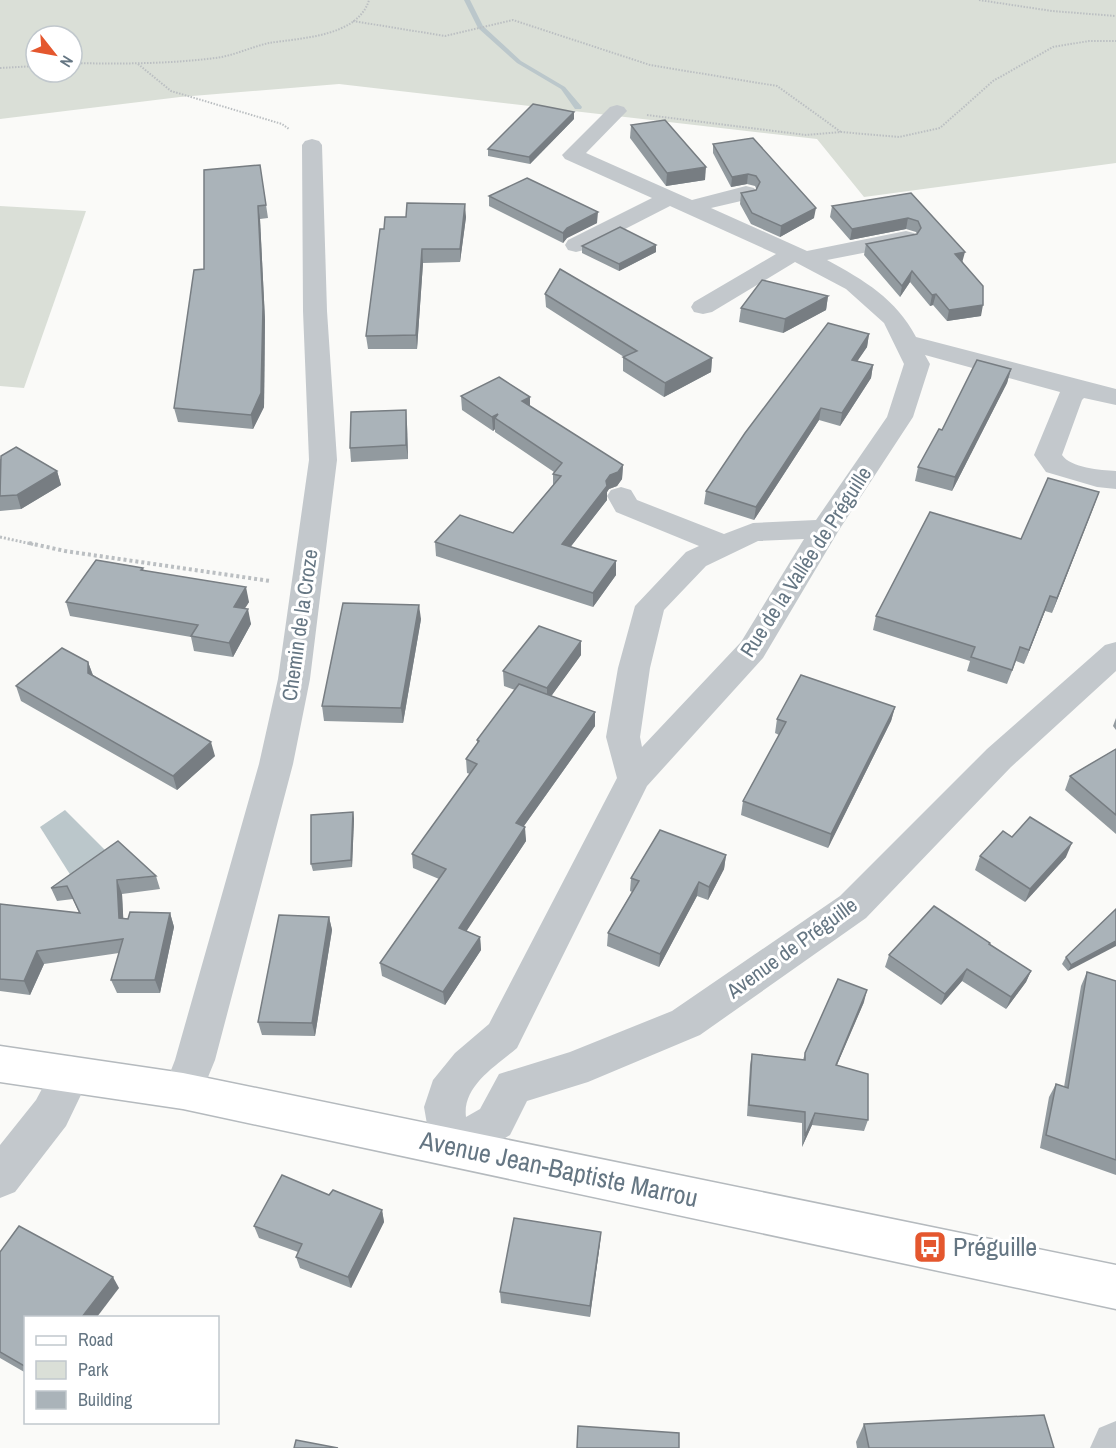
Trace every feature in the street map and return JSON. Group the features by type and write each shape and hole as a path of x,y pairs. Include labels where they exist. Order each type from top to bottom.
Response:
{"main road":[{"name":"Avenue Jean-Baptiste Marrou","path":"0,1064 183,1091 1116,1287"}],"street":[{"name":"Rue de la Vallée de Préguille","path":"452,1147 445,1102 452,1086 476,1057 503,1036 634,778 752,650 825,529 900,417 917,364 894,319 854,284 799,256 572,155 617,111"},
{"name":"Chemin de la Croze","path":"183,1091 195,1060 276,764 294,679 307,587 323,460 315,311 312,145"},
{"path":"576,245 680,202 746,193"},
{"path":"703,307 799,256 906,238"},
{"path":"906,342 1079,390 1116,397"},
{"path":"1079,390 1070,396 1048,455 1056,466 1097,478 1114,477"},
{"path":"621,496 626,506 724,545"},
{"path":"634,778 623,737 634,668 650,606 696,558 753,532 825,529"},
{"name":"Avenue de Préguille","path":"513,1087 574,1069 686,1023 853,907 999,758 1116,653"},
{"path":"452,1147 495,1122 513,1087 503,1036"},
{"path":"0,1178 51,1113 71,1074"}],"path":[{"path":"84,63 138,64 218,58 265,44 327,34 353,21 369,0"},
{"path":"979,0 1052,11 1116,16"},
{"path":"353,21 445,36 513,20 650,65 777,86 841,132"},
{"path":"617,111 806,135 841,132 899,137 940,128 993,81 1053,47 1089,41 1116,41"},
{"path":"138,64 171,91 282,124 312,145"},
{"path":"0,68 24,67"},
{"path":"0,537 65,551 307,587"}],"green space":[{"path":"0,0 1116,0 1116,163 864,197 817,139 339,84 180,97 0,119"},
{"path":"0,206 86,211 24,388 0,386"}],"shaded area":[{"path":"65,810 106,851 71,876 40,827"}],"building":[{"path":"533,104 574,112 529,157 488,149"},
{"path":"665,120 706,167 667,173 631,125"},
{"path":"753,138 816,208 781,226 752,213 741,193 756,190 760,182 756,176 748,174 732,177 713,144"},
{"path":"260,165 266,205 258,206 263,307 261,393 251,415 174,408 194,270 204,269 204,170"},
{"path":"527,178 598,212 567,228 563,233 489,196"},
{"path":"911,193 965,252 955,254 983,286 983,305 949,310 936,294 932,295 912,271 902,286 866,244 917,234 921,228 918,221 908,218 852,229 832,206"},
{"path":"407,203 465,204 460,249 422,249 416,335 366,336 380,229 384,229 385,217 406,217"},
{"path":"620,227 656,245 619,264 582,246"},
{"path":"560,269 712,358 665,383 623,357 637,351 545,294"},
{"path":"762,280 828,296 785,319 741,308"},
{"path":"828,323 869,334 852,360 873,365 842,413 821,408 756,507 706,491 745,433"},
{"path":"977,360 1011,369 955,477 918,467 939,429 942,430"},
{"path":"499,377 530,397 522,401 623,465 618,472 610,475 606,481 607,486 562,544 616,561 593,593 435,542 460,515 513,533 561,476 553,474 562,463 495,418 498,414 492,417 461,396"},
{"path":"406,410 406,445 350,448 351,412"},
{"path":"16,447 57,471 17,495 0,496 1,456"},
{"path":"1048,478 1099,492 1057,598 1050,596 1029,650 1020,647 1012,670 971,657 975,647 876,616 930,512 1021,539"},
{"path":"96,560 143,568 141,570 246,587 234,607 248,609 229,643 191,636 198,625 66,602"},
{"path":"343,603 419,605 401,708 322,706"},
{"path":"539,626 581,641 547,688 503,671"},
{"path":"62,648 88,662 88,673 211,742 173,776 16,686"},
{"path":"801,675 895,707 831,834 743,801 786,722 777,719"},
{"path":"519,684 595,712 516,823 525,827 459,928 480,937 443,992 380,963 446,869 412,854 477,764 466,759 479,741 477,740"},
{"path":"1116,749 1116,815 1070,776"},
{"path":"353,812 351,860 311,864 311,815"},
{"path":"1030,817 1072,843 1030,889 980,856 1003,831 1012,837"},
{"path":"660,830 726,855 709,887 699,882 660,954 608,933 639,881 631,878"},
{"path":"118,841 156,876 117,880 119,918 128,919 130,912 170,913 155,980 111,980 123,939 37,951 24,981 0,979 0,904 80,913 67,886 51,888"},
{"path":"934,906 1031,971 1011,997 967,969 945,994 889,955"},
{"path":"1116,909 1116,941 1071,965 1066,957"},
{"path":"279,915 329,917 312,1023 258,1022"},
{"path":"1087,972 1116,981 1116,1160 1046,1135 1056,1084 1068,1088"},
{"path":"838,979 867,990 836,1065 868,1074 868,1120 815,1113 805,1136 805,1112 749,1105 752,1054 805,1060 805,1053"},
{"path":"282,1175 329,1195 333,1190 382,1210 348,1277 296,1257 302,1244 254,1226"},
{"path":"514,1218 601,1232 590,1306 500,1292"},
{"path":"19,1226 113,1277 83,1316 24,1316 24,1366 0,1352 0,1252"},
{"path":"1044,1415 1054,1448 869,1448 864,1424"},
{"path":"578,1426 679,1433 679,1448 577,1448"},
{"path":"296,1440 338,1448 294,1448"}],"waterway":[{"path":"467,0 480,27 519,62 563,88 578,107"}],"place":[{"name":"Préguille","path":"930,1247"}]}
